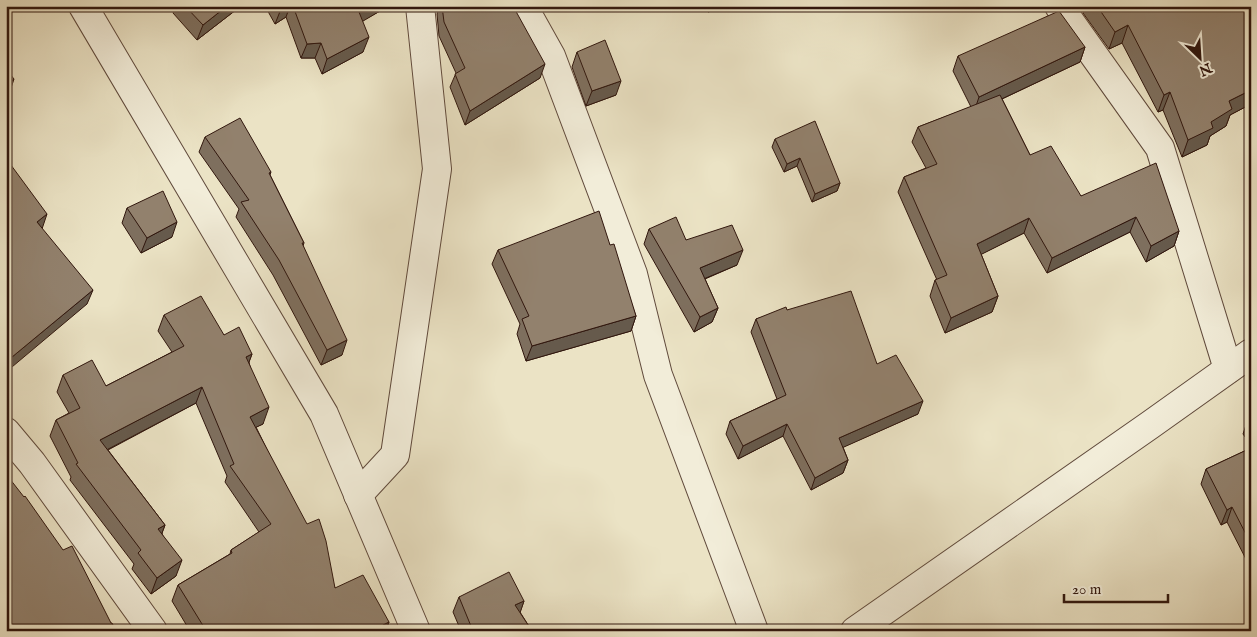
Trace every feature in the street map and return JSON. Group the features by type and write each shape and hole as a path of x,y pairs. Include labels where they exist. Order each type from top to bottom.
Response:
{"street":[{"path":"83,6 324,414 416,631"},
{"path":"358,495 395,455 437,169 420,6"},
{"path":"523,6 551,56 633,274 658,375 754,631"},
{"path":"1059,6 1160,148 1228,369"},
{"path":"855,631 1251,352"},
{"path":"6,432 32,463 153,631"}],"building":[{"path":"185,6 227,6 203,25"},
{"path":"293,6 368,6 359,12 369,37 327,59 321,43 307,44"},
{"path":"442,6 513,6 545,64 470,111 455,74 465,68 444,22"},
{"path":"1097,6 1251,6 1251,90 1229,101 1232,109 1211,122 1213,128 1188,140 1170,92 1164,95 1128,25 1115,32"},
{"path":"1059,11 1085,47 979,97 958,56"},
{"path":"605,40 621,81 592,91 577,52"},
{"path":"6,69 14,79 6,86"},
{"path":"1000,95 1030,155 1051,146 1081,196 1156,163 1179,231 1151,246 1136,217 1052,258 1029,218 977,244 998,296 951,318 935,280 947,275 904,177 937,164 918,127"},
{"path":"240,118 271,172 269,173 304,243 302,243 347,340 327,350 279,260 241,202 249,200 205,137"},
{"path":"815,121 840,183 815,194 800,158 787,164 775,139"},
{"path":"8,161 47,214 37,222 93,290 6,362 6,162"},
{"path":"163,191 177,222 147,238 127,208"},
{"path":"599,211 610,245 614,244 636,316 532,346 522,319 529,316 498,250"},
{"path":"676,217 686,240 732,225 743,250 700,268 718,308 700,317 649,229"},
{"path":"851,291 877,364 896,355 923,401 839,438 848,460 815,478 787,424 743,446 730,421 786,395 756,319 786,307 787,310"},
{"path":"201,296 224,335 239,327 252,354 246,357 269,407 250,417 307,524 319,519 326,541 335,588 363,575 389,622 383,625 386,631 207,631 178,585 232,553 231,550 271,524 230,466 234,464 202,387 100,440 165,525 158,529 182,560 157,578 138,553 141,550 76,464 78,463 56,420 80,408 63,375 92,360 106,386 184,346 164,315"},
{"path":"1251,448 1251,544 1232,507 1227,510 1206,469"},
{"path":"6,474 25,496 63,550 72,546 116,631 6,631"},
{"path":"509,572 524,601 515,605 532,631 473,631 459,597"}]}
